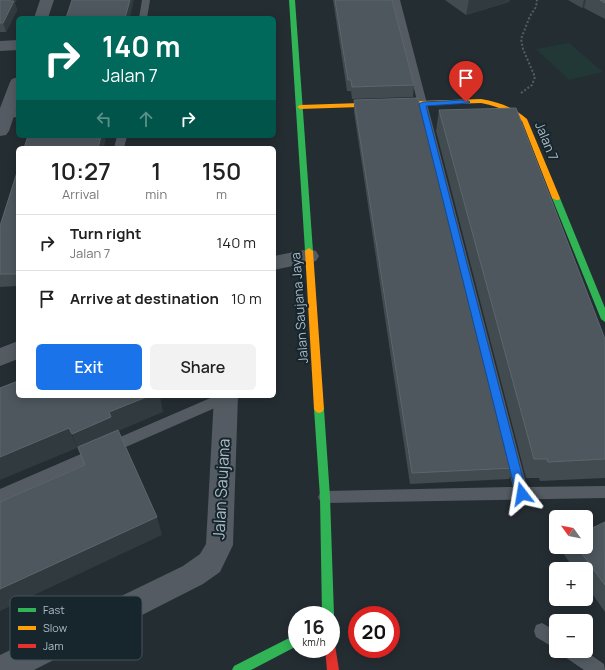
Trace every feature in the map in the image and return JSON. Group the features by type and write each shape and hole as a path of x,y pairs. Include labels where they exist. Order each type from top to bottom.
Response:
{"main road":[{"name":"Jalan Saujana Jaya","path":"292,0 325,497 328,606"},
{"name":"Jalan 7","path":"300,107 481,101 497,104 514,111 525,120 605,319"},
{"path":"238,670 288,645"},
{"path":"332,658 333,670"}],"street":[{"path":"42,16 47,0"},
{"path":"0,46 16,45"},
{"path":"0,131 12,114 16,93"},
{"path":"276,263 309,256"},
{"path":"0,357 16,351"},
{"name":"Jalan Saujana","path":"142,600 193,575 210,563 219,545 226,398"},
{"name":"Jalan Saujana","path":"2,670 22,660"}],"lane":[{"path":"143,16 146,0"},
{"path":"396,0 522,494"},
{"path":"0,496 224,398"},
{"path":"325,497 605,492"},
{"path":"542,631 549,636"},
{"path":"581,658 598,670"}],"path":[{"path":"497,104 517,95 532,85 535,77 522,49 521,39 530,16 536,7 537,0"}],"green space":[{"path":"569,43 603,72 569,80 536,49"}],"building":[{"path":"0,0 14,1 3,23 0,23"},
{"path":"72,0 130,0 126,16 67,16"},
{"path":"335,0 392,0 414,85 352,87 351,80 348,80"},
{"path":"418,98 514,468 412,473 354,100"},
{"path":"516,108 605,339 605,459 548,462 547,459 534,459 439,110"},
{"path":"27,138 100,138 98,146 25,146"},
{"path":"16,175 16,274 0,274 0,226"},
{"path":"16,382 16,398 144,398 109,412 111,417 72,434 69,428 0,457 0,388"},
{"path":"118,430 157,517 0,589 0,502 85,465 78,447"},
{"path":"605,522 605,585 593,569 593,562 588,562 582,554 593,554 593,528"}],"traffic: fast":[{"path":"292,0 309,251"},
{"path":"556,198 605,319"},
{"path":"319,409 325,497 328,606"},
{"path":"238,670 288,645"}],"traffic: slow":[{"path":"300,107 481,101 497,104 514,111 525,120 556,198"},
{"path":"309,251 319,409"}],"traffic: jam":[{"path":"332,658 333,670"}],"route":[{"path":"466,102 423,104 522,494"}]}
